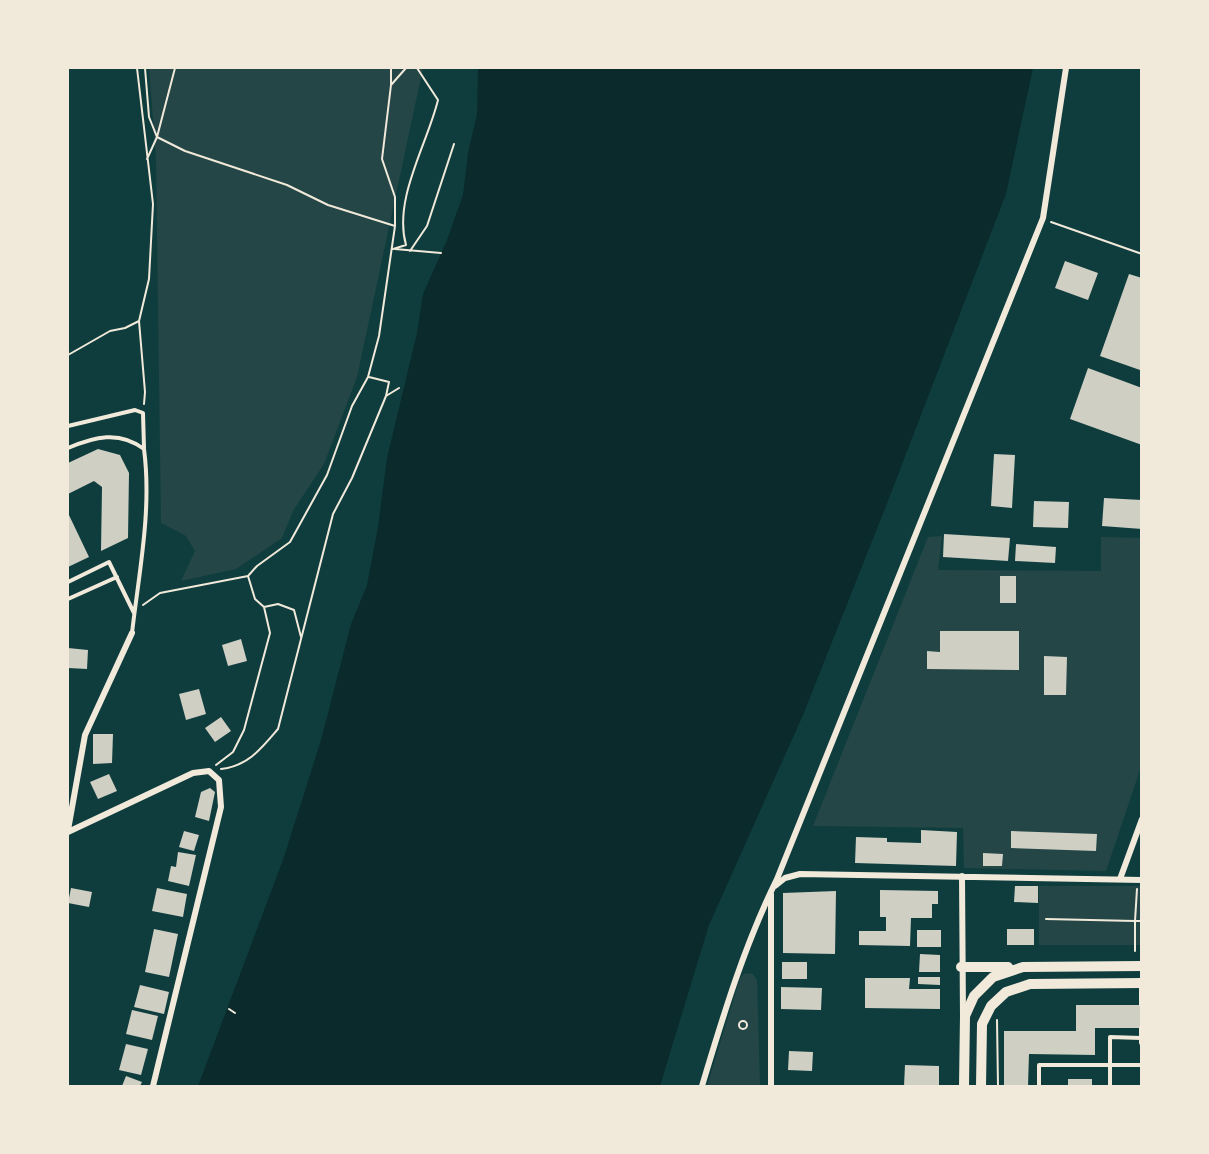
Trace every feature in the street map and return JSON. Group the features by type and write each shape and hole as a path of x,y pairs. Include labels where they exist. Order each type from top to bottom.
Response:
{"main road":[{"path":"962,967 1142,966"},
{"path":"964,1086 964,1026 969,1005 981,988 1003,972 1023,967"},
{"path":"981,1086 981,1028 993,1002 1018,987 1141,983"}],"street":[{"path":"702,1086 736,973 1043,218 1066,68"},
{"path":"68,831 85,735 132,633"},
{"path":"68,831 193,773 209,771 219,780 221,807 153,1086"},
{"path":"1120,879 1142,819"},
{"path":"771,1086 771,891 785,878 800,874 1139,880"},
{"path":"962,876 964,1026"}],"lane":[{"path":"68,426 135,410 143,413 147,472 146,508 132,633"},
{"path":"68,448 92,438 108,437 134,442 144,449"},
{"path":"68,582 110,562 134,614"},
{"path":"68,599 117,577"},
{"path":"1141,983 1141,1005"},
{"path":"1141,1028 1141,1043"},
{"path":"1110,1086 1110,1037 1141,1038"},
{"path":"1039,1086 1039,1065 1142,1065"}],"path":[{"path":"137,68 153,204 149,279 139,321 145,392 143,413"},
{"path":"145,68 149,117 157,137 185,151 287,185 328,205 395,226"},
{"path":"147,160 157,137 175,68"},
{"path":"134,614 160,592 248,576 256,566 290,542 327,475 352,406 368,377 379,336 387,271 393,249 395,197 382,159 391,68"},
{"path":"391,85 406,68"},
{"path":"393,249 406,245 402,230 404,202 432,125 438,100 417,68"},
{"path":"410,250 427,226 454,144"},
{"path":"1043,218 1142,254"},
{"path":"393,249 441,253"},
{"path":"68,355 110,331 125,328 139,321"},
{"path":"209,771 238,767 255,756 278,729 333,514 352,478 390,382 368,377"},
{"path":"386,396 399,388"},
{"path":"209,771 233,752 244,730 270,633 264,607 255,599 248,576"},
{"path":"264,607 278,604 294,610 301,638"},
{"path":"1135,951 1139,880"},
{"path":"1046,919 1142,921"},
{"path":"229,1010 235,1013"},
{"path":"998,1086 997,1019 1001,1012"}],"shaded area":[{"path":"149,68 423,68 357,377 324,464 293,511 282,538 236,569 181,581 195,551 186,536 161,523 156,158"},
{"path":"478,68 1033,68 1006,194 803,715 709,925 660,1086 198,1086 283,860 321,740 351,624 367,585 378,527 387,458 417,333 423,294 447,240 463,195 468,153 477,114"},
{"path":"942,536 938,570 1101,571 1101,537 1141,538 1141,767 1106,871 964,868 963,828 813,826 928,537"},
{"path":"1039,886 1141,886 1141,945 1039,945"},
{"path":"745,973 753,974 757,980 760,1086 707,1086 740,978"}],"building":[{"path":"1065,261 1098,273 1088,300 1055,288"},
{"path":"1129,274 1142,278 1140,370 1100,356"},
{"path":"1088,368 1142,388 1142,445 1070,419"},
{"path":"98,449 120,455 129,473 128,538 101,551 102,487 94,481 68,494 68,463"},
{"path":"994,454 1015,455 1012,508 991,506"},
{"path":"1104,498 1142,500 1142,529 1102,526"},
{"path":"1034,501 1069,502 1068,528 1033,527"},
{"path":"68,513 89,557 68,567"},
{"path":"944,534 1010,538 1008,561 943,557"},
{"path":"1016,544 1056,547 1055,563 1015,561"},
{"path":"1000,576 1016,576 1016,603 1000,603"},
{"path":"940,631 1019,631 1019,670 927,669 927,651 940,652"},
{"path":"241,639 247,661 228,666 222,645"},
{"path":"68,648 88,650 87,669 68,668"},
{"path":"1044,656 1067,657 1066,695 1044,695"},
{"path":"199,689 206,714 186,720 179,694"},
{"path":"221,717 231,731 215,742 205,728"},
{"path":"93,734 113,734 112,763 93,764"},
{"path":"109,774 117,791 98,799 90,782"},
{"path":"210,788 215,792 209,821 195,817 201,792"},
{"path":"921,830 957,832 956,866 855,863 856,837 887,838 887,842 921,843"},
{"path":"184,831 199,835 194,851 179,847"},
{"path":"1011,831 1097,834 1096,851 1011,848"},
{"path":"178,852 196,855 189,886 168,881 171,866 176,867"},
{"path":"983,853 1003,854 1002,866 983,866"},
{"path":"1015,886 1038,886 1038,903 1014,902"},
{"path":"71,888 92,892 89,907 68,903"},
{"path":"157,888 187,894 183,917 152,911"},
{"path":"880,890 938,891 938,904 932,904 932,918 911,918 910,946 859,945 859,931 886,931 886,917 880,917"},
{"path":"836,891 835,954 783,953 783,893"},
{"path":"154,929 178,934 169,977 145,972"},
{"path":"1007,929 1034,929 1034,945 1007,945"},
{"path":"917,930 941,930 941,947 917,947"},
{"path":"920,954 940,955 940,972 919,972"},
{"path":"782,962 807,962 807,979 782,979"},
{"path":"918,977 940,977 940,985 918,984"},
{"path":"865,978 910,978 909,989 940,989 940,1009 865,1008"},
{"path":"140,985 169,992 164,1014 134,1007"},
{"path":"781,987 822,988 821,1010 781,1009"},
{"path":"1076,1005 1142,1005 1142,1028 1095,1028 1095,1055 1029,1054 1028,1086 1004,1086 1004,1031 1076,1031"},
{"path":"132,1010 158,1016 152,1040 126,1034"},
{"path":"126,1044 148,1049 141,1075 119,1070"},
{"path":"789,1051 813,1052 812,1071 788,1070"},
{"path":"905,1065 939,1066 939,1086 904,1086"},
{"path":"126,1076 142,1082 140,1086 122,1086"},
{"path":"1068,1079 1092,1079 1092,1086 1068,1086"}]}
